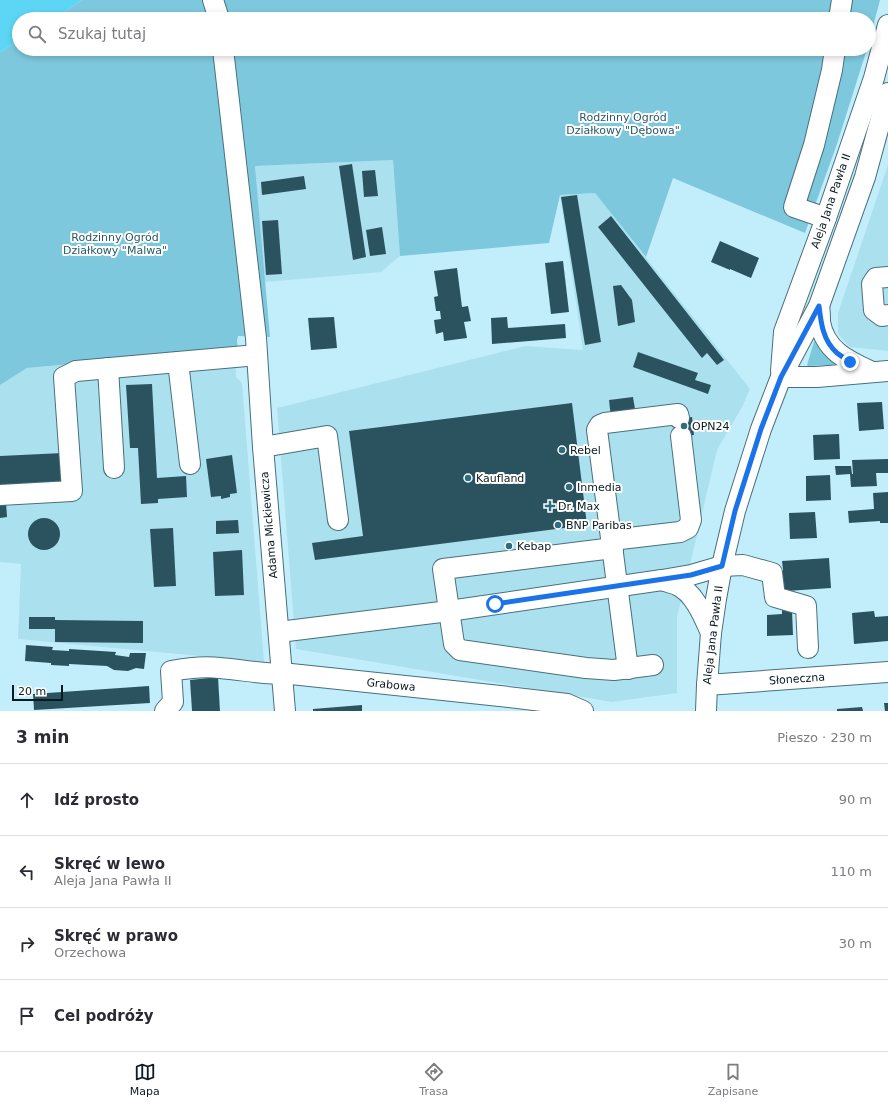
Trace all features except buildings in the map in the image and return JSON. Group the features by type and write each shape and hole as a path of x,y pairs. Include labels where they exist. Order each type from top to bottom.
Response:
{"street":[{"path":"213,0 217,12"},
{"path":"840,12 842,0"},
{"name":"Aleja Jana Pawła II","path":"781,377 784,332 826,218 874,78 888,25"},
{"name":"Adama Mickiewicza","path":"224,56 257,346 263,447 285,711"},
{"path":"826,218 786,204 814,144 834,56"},
{"name":"Aleja Jana Pawła II","path":"706,711 711,633 722,566 735,511 761,429 781,377 819,306 865,177 888,93"},
{"path":"888,278 876,278 872,284 874,310 882,316 888,315"},
{"path":"819,306 820,322 826,339 836,352 850,362 880,372"},
{"path":"0,495 72,491 64,377 76,371 178,362 257,346"},
{"path":"178,362 190,464"},
{"path":"108,368 114,468"},
{"path":"781,377 817,377 880,372"},
{"path":"628,668 618,586 612,544 597,433 598,428 605,423 678,414 691,520 688,528 680,532 612,544 444,569 454,644 460,650 586,668 614,670 653,665"},
{"path":"263,447 327,436 338,520"},
{"path":"279,632 449,611 662,580 691,575 722,566 743,565 772,573 775,597 806,606 808,648"},
{"path":"662,580 678,585 690,594 711,633"},
{"name":"Grabowa","path":"165,711 173,702 171,671 187,668 220,668 271,675 291,674 500,703 567,704 583,711"},
{"name":"Słoneczna","path":"707,685 888,672"}],"shaded area":[{"path":"0,0 82,0 64,12 12,12 12,45 0,52"},
{"path":"393,160 400,256 381,272 265,282 255,166"},
{"path":"888,165 888,351 850,347 838,334 838,313"},
{"path":"595,193 750,389 742,407 717,450 677,617 677,693 612,702 296,649 277,408 525,346 583,350 560,195"},
{"path":"235,350 236,377 242,383 264,662 18,639 21,564 0,562 0,385 27,368"}],"green space":[{"path":"82,0 880,0 876,15 876,12 64,12"},
{"path":"12,45 12,56 865,56 837,144 805,233 673,178 646,257 595,193 560,195 549,243 400,256 393,160 255,166 270,337 238,336 238,349 27,368 0,385 0,52"},
{"path":"815,338 835,363 833,365 807,365"}],"place":[{"name":"OPN24","path":"684,426"},
{"name":"Rebel","path":"562,450"},
{"name":"Kaufland","path":"468,478"},
{"name":"Inmedia","path":"569,487"},
{"name":"Dr. Max","path":"550,506"},
{"name":"BNP Paribas","path":"558,525"},
{"name":"Kebap","path":"509,546"}],"route":[{"path":"495,604 662,580 691,575 722,566 735,511 761,429 781,377 819,306 820,322 826,339 836,352 850,362"}],"park label":[{"name":"Rodzinny Ogród Działkowy \"Dębowa\"","path":"623,123"},
{"name":"Rodzinny Ogród Działkowy \"Malwa\"","path":"115,243"}]}
